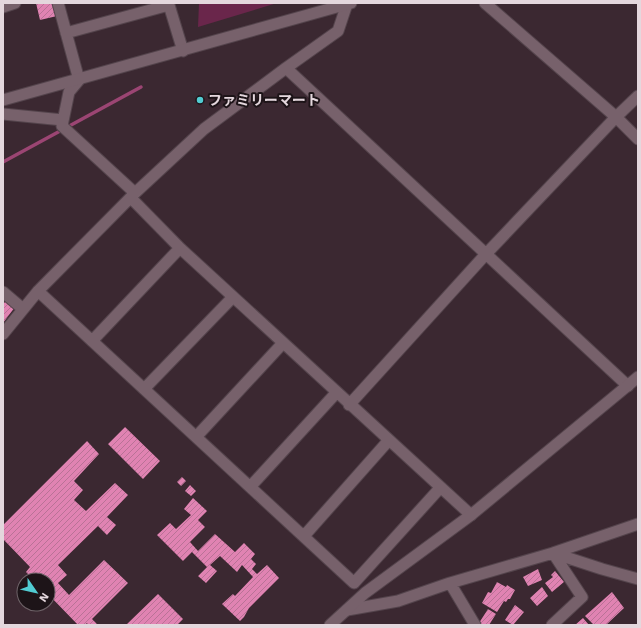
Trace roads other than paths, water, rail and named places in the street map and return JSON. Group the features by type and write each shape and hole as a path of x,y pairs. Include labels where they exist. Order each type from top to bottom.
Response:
{"street":[{"path":"3,7 15,3"},
{"path":"58,3 79,80"},
{"path":"485,3 616,117 638,139"},
{"path":"3,100 349,4"},
{"path":"3,334 38,291 133,196 204,129 338,31 349,4"},
{"path":"66,33 170,5 183,51"},
{"path":"286,68 628,386"},
{"path":"79,80 69,92 62,126 133,196 180,248 337,392 349,405 471,515"},
{"path":"349,405 486,254 616,117 638,96"},
{"path":"3,114 63,120"},
{"path":"92,341 180,248"},
{"path":"38,291 354,583 440,488"},
{"path":"3,292 23,309"},
{"path":"144,389 233,297"},
{"path":"196,437 283,343"},
{"path":"330,625 365,593 471,515 638,377"},
{"path":"250,487 337,392"},
{"path":"304,536 389,440"},
{"path":"347,610 398,601 450,583 553,553 638,524"},
{"path":"553,553 602,570 638,579"},
{"path":"552,625 582,597 553,553"},
{"path":"450,583 475,625"}],"waterway":[{"path":"3,162 141,87"}],"place":[{"name":"ファミリーマート","path":"200,100"}]}
